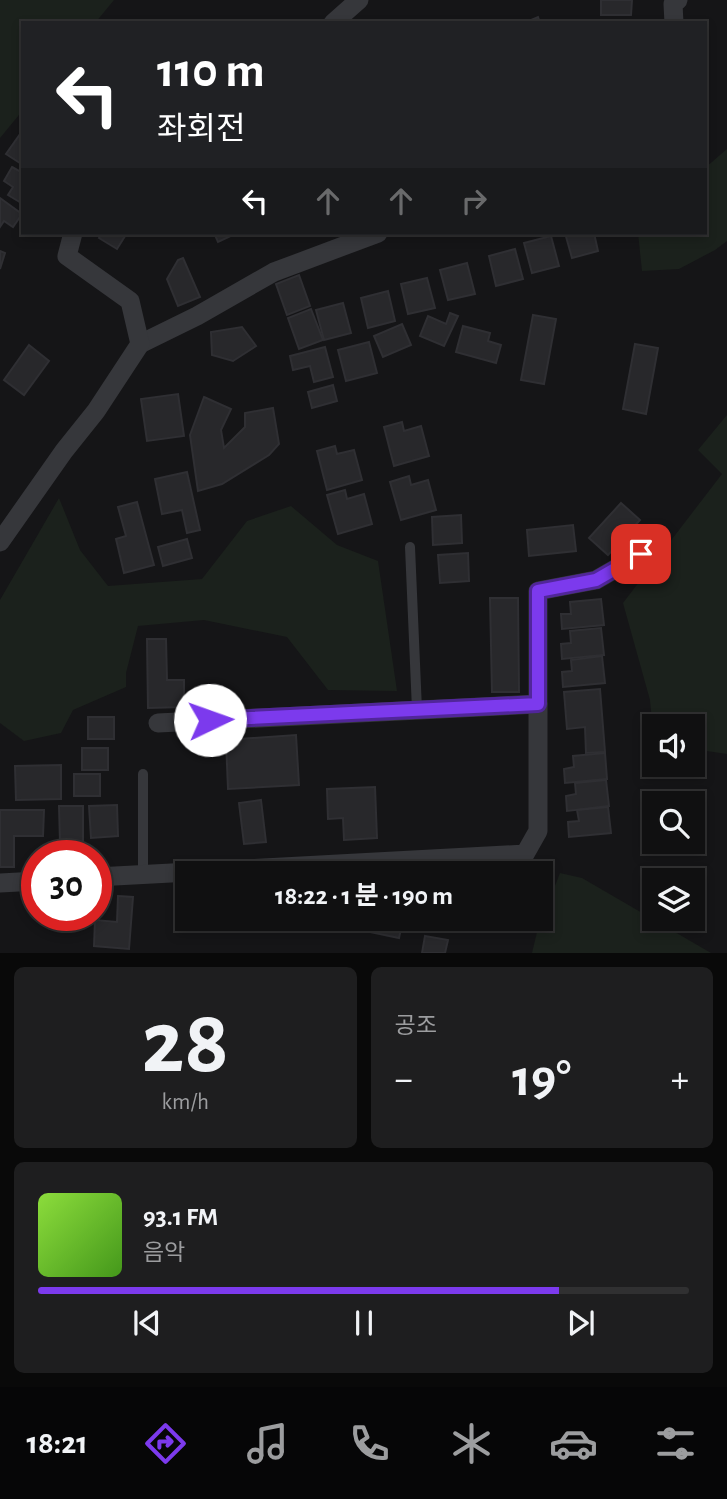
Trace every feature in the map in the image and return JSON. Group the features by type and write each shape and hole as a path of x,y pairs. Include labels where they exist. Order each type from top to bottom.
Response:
{"street":[{"path":"334,21 359,0"},
{"path":"674,21 673,4 678,0"},
{"path":"72,235 67,256 130,301 140,344"},
{"path":"0,542 64,451 96,411 140,344 197,316 274,272 373,235"},
{"path":"112,876 525,854 538,831 538,591 596,580 641,554"},
{"path":"158,723 538,704"},
{"path":"0,883 21,882"}],"lane":[{"path":"410,547 417,710"},
{"path":"143,774 143,875"}],"shaded area":[{"path":"0,0 114,0 97,21 21,21 21,112 0,138"},
{"path":"727,149 727,241 679,269 642,271 638,235 707,235 707,166"},
{"path":"727,415 727,754 705,751 705,714 651,714 650,700 623,603 722,474 698,450"},
{"path":"59,498 80,550 108,586 202,579 247,521 291,506 337,545 378,561 397,691 328,690 287,637 204,620 138,626 126,673 126,687 73,710 61,733 24,741 0,723 0,600"},
{"path":"560,873 582,878 642,913 642,931 673,931 711,953 532,953 537,931 553,931 553,891"}],"building":[{"path":"601,0 632,0 631,15 601,15"},
{"path":"21,133 21,164 6,154"},
{"path":"12,167 21,172 21,203 8,195 13,187 4,181"},
{"path":"0,198 21,215 13,227 4,221 0,227"},
{"path":"101,235 126,235 117,249 99,238"},
{"path":"215,235 233,235 218,242"},
{"path":"566,235 594,235 598,251 572,258"},
{"path":"551,236 559,266 532,273 524,243"},
{"path":"515,249 523,279 496,286 489,256"},
{"path":"0,251 5,253 0,269"},
{"path":"183,258 200,297 178,306 167,279 178,260"},
{"path":"467,263 475,294 448,300 440,270"},
{"path":"299,275 310,306 287,315 276,284"},
{"path":"427,278 435,308 408,314 401,284"},
{"path":"388,291 395,321 368,328 361,298"},
{"path":"343,303 351,333 324,340 316,310"},
{"path":"311,309 323,340 299,349 288,318"},
{"path":"450,313 458,316 444,346 420,336 428,316 446,324"},
{"path":"533,315 556,319 544,384 521,380"},
{"path":"402,324 411,345 383,357 374,336"},
{"path":"463,326 490,333 488,341 501,345 496,363 456,352"},
{"path":"242,327 256,346 233,361 212,355 211,332"},
{"path":"369,342 377,373 346,381 338,350"},
{"path":"635,344 658,348 646,414 623,409"},
{"path":"29,345 49,361 24,395 4,380"},
{"path":"325,347 333,377 314,382 310,366 293,370 290,356"},
{"path":"333,385 337,401 312,408 308,392"},
{"path":"178,394 184,436 147,441 141,399"},
{"path":"204,397 231,409 221,430 224,448 245,427 245,413 273,408 279,444 269,455 222,484 198,491 190,435"},
{"path":"402,422 404,431 421,426 429,456 394,466 384,427"},
{"path":"335,446 337,454 354,450 362,480 327,490 317,451"},
{"path":"187,472 200,530 187,533 182,510 162,514 155,479"},
{"path":"409,476 411,485 428,480 436,510 401,520 390,482"},
{"path":"345,490 347,499 364,494 372,524 338,534 327,495"},
{"path":"137,502 154,565 124,573 116,539 126,536 118,507"},
{"path":"621,503 640,520 608,555 589,538"},
{"path":"461,515 462,543 433,545 432,517"},
{"path":"573,525 576,551 529,556 527,530"},
{"path":"187,539 192,558 163,566 158,547"},
{"path":"468,553 469,581 440,583 438,555"},
{"path":"490,598 518,598 519,692 492,692"},
{"path":"601,599 604,625 562,629 561,614 571,614 570,602"},
{"path":"601,628 604,655 562,659 561,644 571,643 570,631"},
{"path":"147,639 166,639 167,680 184,680 184,707 148,708"},
{"path":"602,656 605,683 563,687 562,672 572,671 571,660"},
{"path":"600,689 605,752 586,753 585,727 567,729 564,692"},
{"path":"88,717 114,717 114,739 88,739"},
{"path":"296,735 299,785 228,789 226,740"},
{"path":"82,748 108,748 108,770 82,770"},
{"path":"605,753 607,779 565,783 564,769 574,767 573,756"},
{"path":"61,765 61,799 16,800 15,766"},
{"path":"74,774 100,774 100,796 74,796"},
{"path":"606,780 609,806 567,811 566,796 576,794 575,783"},
{"path":"375,787 377,838 344,840 343,818 328,819 327,789"},
{"path":"261,800 266,842 244,844 239,803"},
{"path":"117,805 118,836 91,838 89,806"},
{"path":"59,806 83,806 83,840 60,840"},
{"path":"608,807 611,833 569,837 568,822 579,821 577,810"},
{"path":"0,810 44,810 43,836 14,836 14,867 0,867"},
{"path":"118,896 133,897 129,949 94,946 95,931 112,931 112,922 117,922"},
{"path":"370,931 400,931 399,938"},
{"path":"425,936 448,940 445,953 422,953"}],"route":[{"path":"210,720 538,704 538,591 596,580 641,554"}]}
